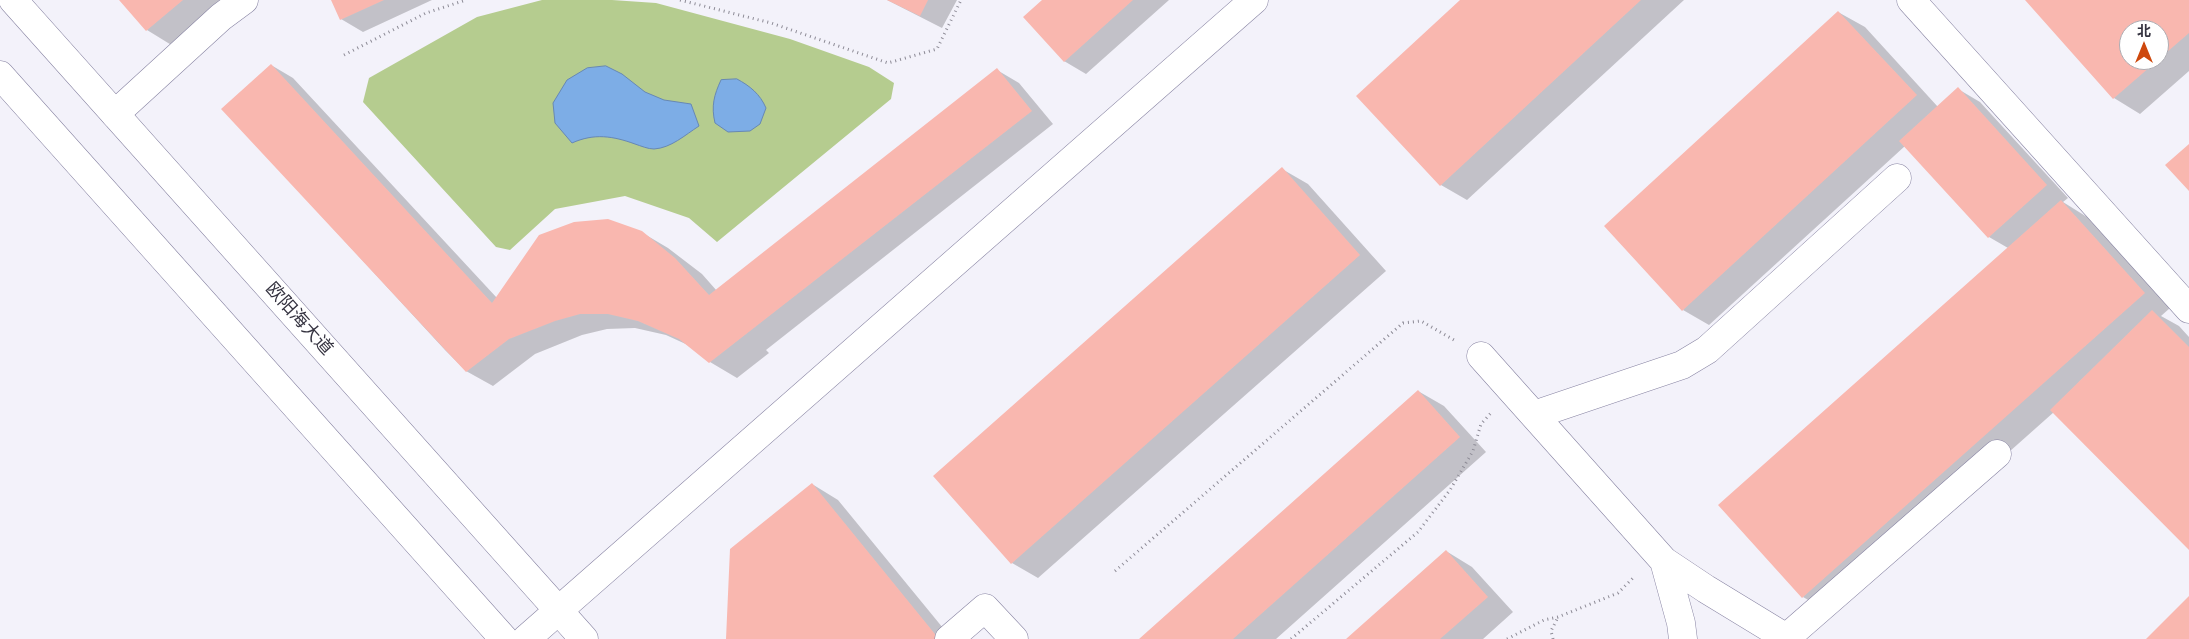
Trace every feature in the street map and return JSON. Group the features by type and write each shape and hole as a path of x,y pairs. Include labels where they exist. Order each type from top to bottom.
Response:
{"main road":[{"name":"欧阳海大道","path":"13,0 584,639"},
{"path":"115,114 221,17 244,0"},
{"path":"526,639 1254,0"},
{"path":"1911,0 2189,309"},
{"path":"0,75 504,639"},
{"path":"1534,416 1682,365 1707,350 1897,178"},
{"path":"1481,356 1661,558 1706,589 1787,638 1996,454"},
{"path":"1661,558 1681,623 1682,639"},
{"path":"949,639 985,608 1014,639"}],"path":[{"path":"344,55 426,13 466,0"},
{"path":"680,0 771,23 888,63 937,49 961,0"},
{"path":"1115,571 1403,323 1421,321 1481,356"},
{"path":"1291,639 1418,532 1450,490 1473,452 1481,424 1512,392"},
{"path":"1507,639 1544,620 1558,617 1618,593 1661,558"},
{"path":"1554,639 1551,631 1558,617"}],"green space":[{"path":"542,0 612,0 656,3 790,39 869,67 894,83 891,99 717,242 689,218 625,196 555,209 510,250 496,247 363,102 369,78 477,17"}],"water":[{"path":"606,66 622,74 645,92 664,100 691,104 699,126 672,144 654,149 619,139 604,137 588,138 572,143 555,123 553,103 567,80 587,68"},
{"path":"737,79 754,91 766,108 760,124 750,131 728,132 715,123 714,101 721,80"}],"building":[{"path":"119,0 183,0 146,31"},
{"path":"331,0 384,0 340,20"},
{"path":"887,0 928,0 920,16"},
{"path":"1042,0 1133,0 1064,62 1023,17"},
{"path":"1460,0 1641,0 1440,186 1356,96"},
{"path":"2025,0 2189,0 2189,33 2169,50 2169,20 2119,20 2119,70 2146,70 2113,99"},
{"path":"1838,11 1917,95 1682,311 1604,226"},
{"path":"271,64 492,303 539,235 574,222 608,219 642,231 675,258 709,295 997,68 1032,111 709,363 679,339 638,321 608,314 580,314 555,321 509,339 466,372 221,109"},
{"path":"1958,87 2047,185 1988,238 1899,141"},
{"path":"2189,144 2189,191 2165,165"},
{"path":"1282,167 1360,255 1011,564 933,476"},
{"path":"2061,200 2145,293 1802,598 1718,505"},
{"path":"2152,310 2189,347 2189,550 2050,410"},
{"path":"1418,390 1460,437 1233,639 1139,639"},
{"path":"812,483 939,639 726,639 730,549"},
{"path":"1446,550 1488,597 1440,639 1346,639"},
{"path":"2189,596 2189,639 2146,639"}]}
